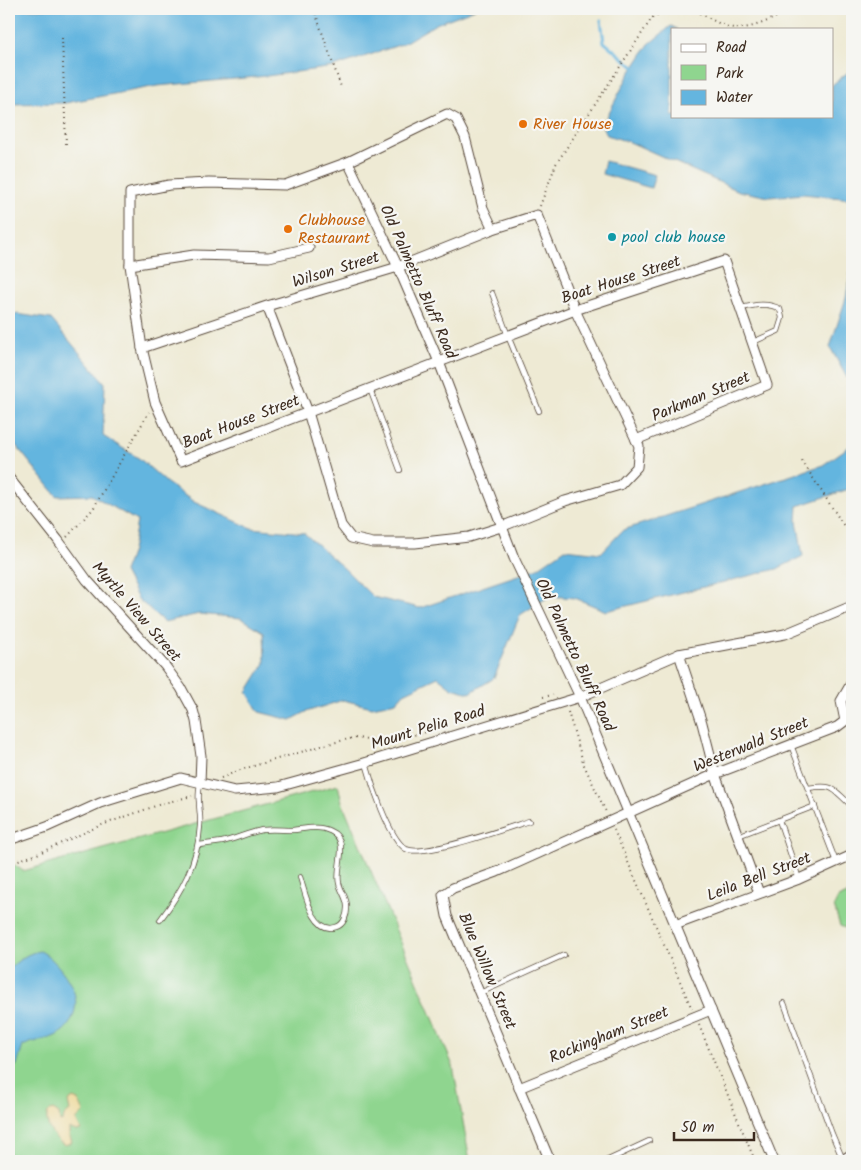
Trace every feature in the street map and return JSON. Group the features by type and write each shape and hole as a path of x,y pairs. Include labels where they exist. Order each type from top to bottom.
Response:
{"street":[{"path":"348,162 447,114 456,119 465,137 483,208 493,230"},
{"name":"Boat House Street","path":"348,162 285,184 209,183 169,186 130,193 130,265 142,348 155,402 181,461 574,310 724,261"},
{"name":"Old Palmetto Bluff Road","path":"348,162 398,267 439,362 501,527 580,697 774,1161"},
{"name":"Wilson Street","path":"142,348 267,306 398,267 537,215"},
{"path":"267,306 308,412 341,525 351,538 373,543 415,542 469,537 501,527 565,501 620,485 637,467 639,446 574,310 537,215"},
{"path":"130,265 194,255 269,257 309,248"},
{"name":"Parkman Street","path":"636,440 767,385 724,261"},
{"name":"Myrtle View Street","path":"9,478 87,580 165,666 181,688 193,710 196,722 201,756 202,785"},
{"name":"Mount Pelia Road","path":"9,840 47,827 100,803 181,778 202,785 235,791 278,787 366,763 580,697 679,654 785,634 852,606"},
{"path":"679,654 702,723 714,774 759,893"},
{"name":"Westerwald Street","path":"629,814 714,774 849,724 841,701 852,682"},
{"name":"Blue Willow Street","path":"550,1161 447,916 443,895 453,888 498,872 629,814"},
{"name":"Leila Bell Street","path":"675,925 799,879 852,855"},
{"name":"Rockingham Street","path":"519,1088 711,1010"},
{"path":"842,1160 852,1154"}],"lane":[{"path":"492,293 539,411"},
{"path":"740,308 766,305 780,309 782,318 778,331 752,342"},
{"path":"370,389 400,470"},
{"path":"791,745 836,862"},
{"path":"366,763 376,799 399,843 408,850 430,850 449,846 528,821"},
{"path":"160,920 187,880 199,844 201,822 198,800 202,785"},
{"path":"808,788 826,786 839,793 852,806"},
{"path":"738,836 815,806"},
{"path":"779,820 799,879"},
{"path":"199,844 221,842 264,830 293,830 313,827 331,831 338,836 341,843 339,883 348,906 346,915 336,927 322,926 316,920 300,877"},
{"path":"480,993 564,955"},
{"path":"784,1003 842,1160"},
{"path":"606,1161 649,1141"}],"path":[{"path":"314,9 340,87"},
{"path":"537,215 556,164 652,18 667,9"},
{"path":"691,9 727,27 741,27 754,26 792,9"},
{"path":"62,38 66,144"},
{"path":"61,544 93,509 132,445 155,402"},
{"path":"802,461 844,526"},
{"path":"542,697 551,694 559,695 564,702 572,722 584,765 695,1016 755,1161"},
{"path":"9,863 35,855 99,826 164,803 193,796 202,785 240,770 354,738 391,740 435,730"}],"green space":[{"path":"338,785 342,802 453,1066 470,1161 9,1161 9,861 23,871"},
{"path":"852,892 852,929 850,930 840,926 834,906 838,898"}],"sand":[{"path":"73,1098 78,1100 84,1112 76,1120 81,1130 76,1131 69,1128 72,1142 65,1145 51,1131 47,1117 48,1112 53,1110 59,1114 60,1122 63,1121 64,1116 70,1111 68,1102"}],"water":[{"path":"9,9 475,9 436,24 402,44 334,67 267,76 157,86 65,103 9,104"},
{"path":"671,26 675,28 671,28 671,118 834,118 834,83 852,69 852,199 803,194 769,197 739,191 632,143 607,135 602,126 628,76 649,44"},
{"path":"605,161 655,175 651,188 602,174"},
{"path":"852,263 852,387 830,347 846,298"},
{"path":"9,313 51,319 105,383 103,436 140,459 167,483 194,502 251,528 304,533 373,597 420,608 536,569 565,549 601,553 623,530 823,465 850,446 852,425 852,488 798,506 797,521 803,556 777,569 606,611 575,598 550,596 520,615 494,678 470,693 452,688 438,677 404,693 396,702 372,707 343,700 306,712 291,720 259,712 247,692 265,663 264,632 241,618 199,614 164,622 138,599 124,572 132,551 137,521 92,495 57,496 9,437"},
{"path":"40,951 56,964 66,977 75,996 75,1010 72,1020 59,1034 23,1046 17,1065 9,1070 9,970 23,958"}],"waterway":[{"path":"601,20 604,42 634,67"}],"place":[{"name":"River House","path":"523,124"},
{"name":"Clubhouse Restaurant","path":"288,229"},
{"name":"pool club house","path":"612,237"}]}
